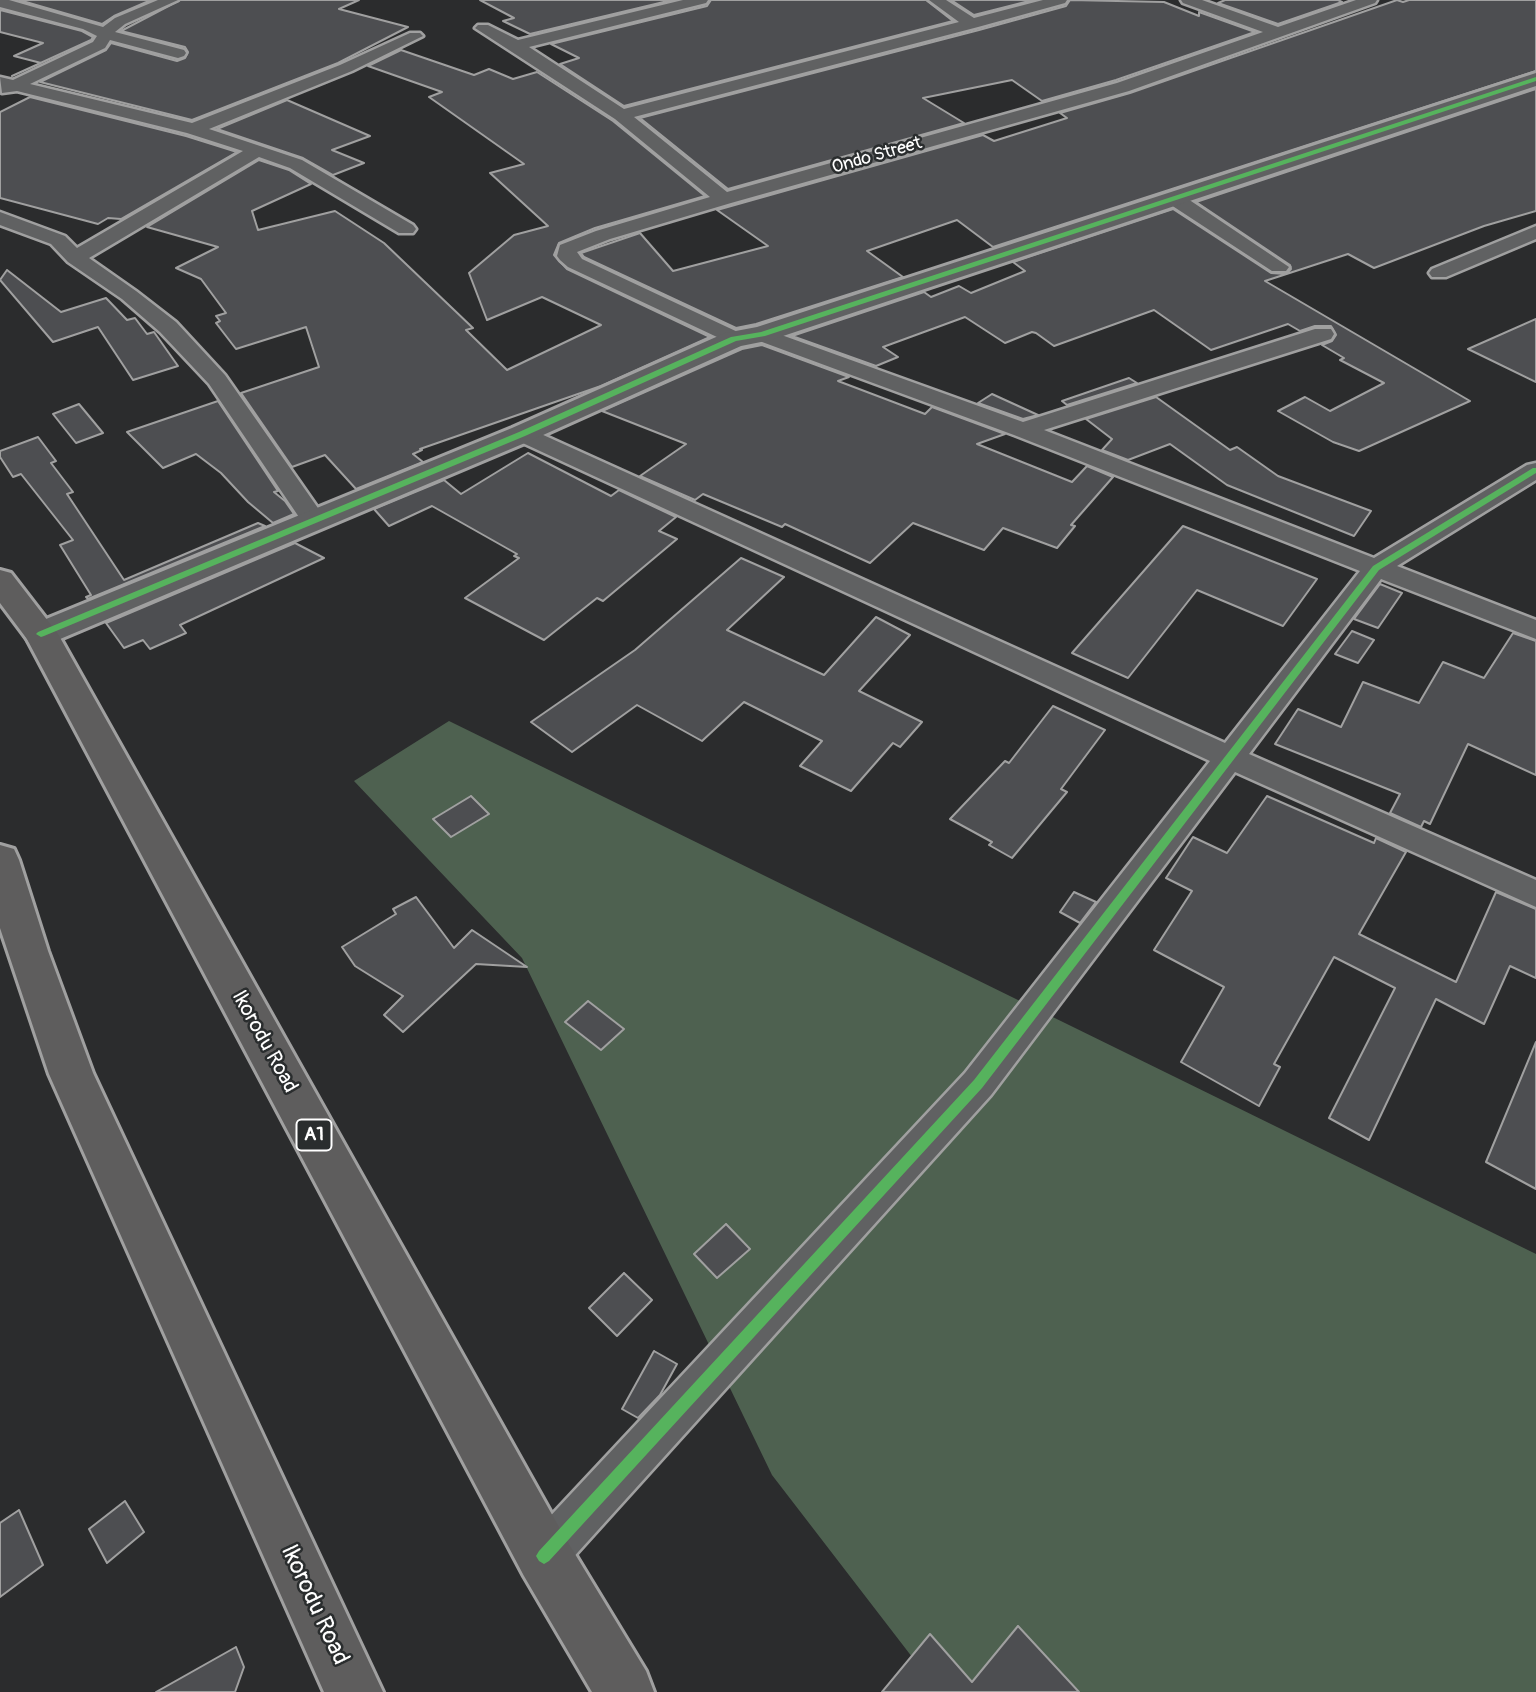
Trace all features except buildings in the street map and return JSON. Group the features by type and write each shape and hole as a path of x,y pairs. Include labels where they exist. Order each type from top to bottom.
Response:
{"highway":[{"name":"Ikorodu Road","path":"0,580 41,634 544,1556 625,1692"},
{"name":"Ikorodu Road","path":"0,860 27,951 71,1074 354,1692"}],"street":[{"path":"104,34 120,21 171,0"},
{"path":"516,45 701,0"},
{"path":"936,0 973,24"},
{"path":"621,115 1060,0"},
{"path":"1188,0 1276,32"},
{"name":"Ondo Street","path":"734,339 575,263 567,256 567,248 724,199 1124,87 1370,0"},
{"path":"0,2 94,28 104,34 178,53"},
{"path":"483,28 516,45 621,115 724,199"},
{"path":"5,87 88,52 104,41 104,34"},
{"path":"193,129 346,68 415,36"},
{"path":"41,634 523,434 734,339 762,334 1536,79"},
{"path":"5,87 193,129 296,164 406,229"},
{"path":"75,258 256,151"},
{"path":"1175,199 1279,267"},
{"path":"0,218 58,240 75,258 130,295 168,327 217,380 314,520"},
{"path":"1439,273 1536,232"},
{"path":"762,334 1022,430 1536,630"},
{"path":"1022,430 1323,334"},
{"path":"523,434 1229,758 1536,894"},
{"path":"544,1556 978,1084 1376,568 1536,470"}],"green space":[{"path":"449,721 1536,1254 1536,1692 939,1692 772,1475 522,958 354,781"}],"cycle path":[{"path":"41,634 522,434 734,339 762,334 1536,79"},
{"path":"544,1556 978,1084 1376,568 1536,470"}]}
